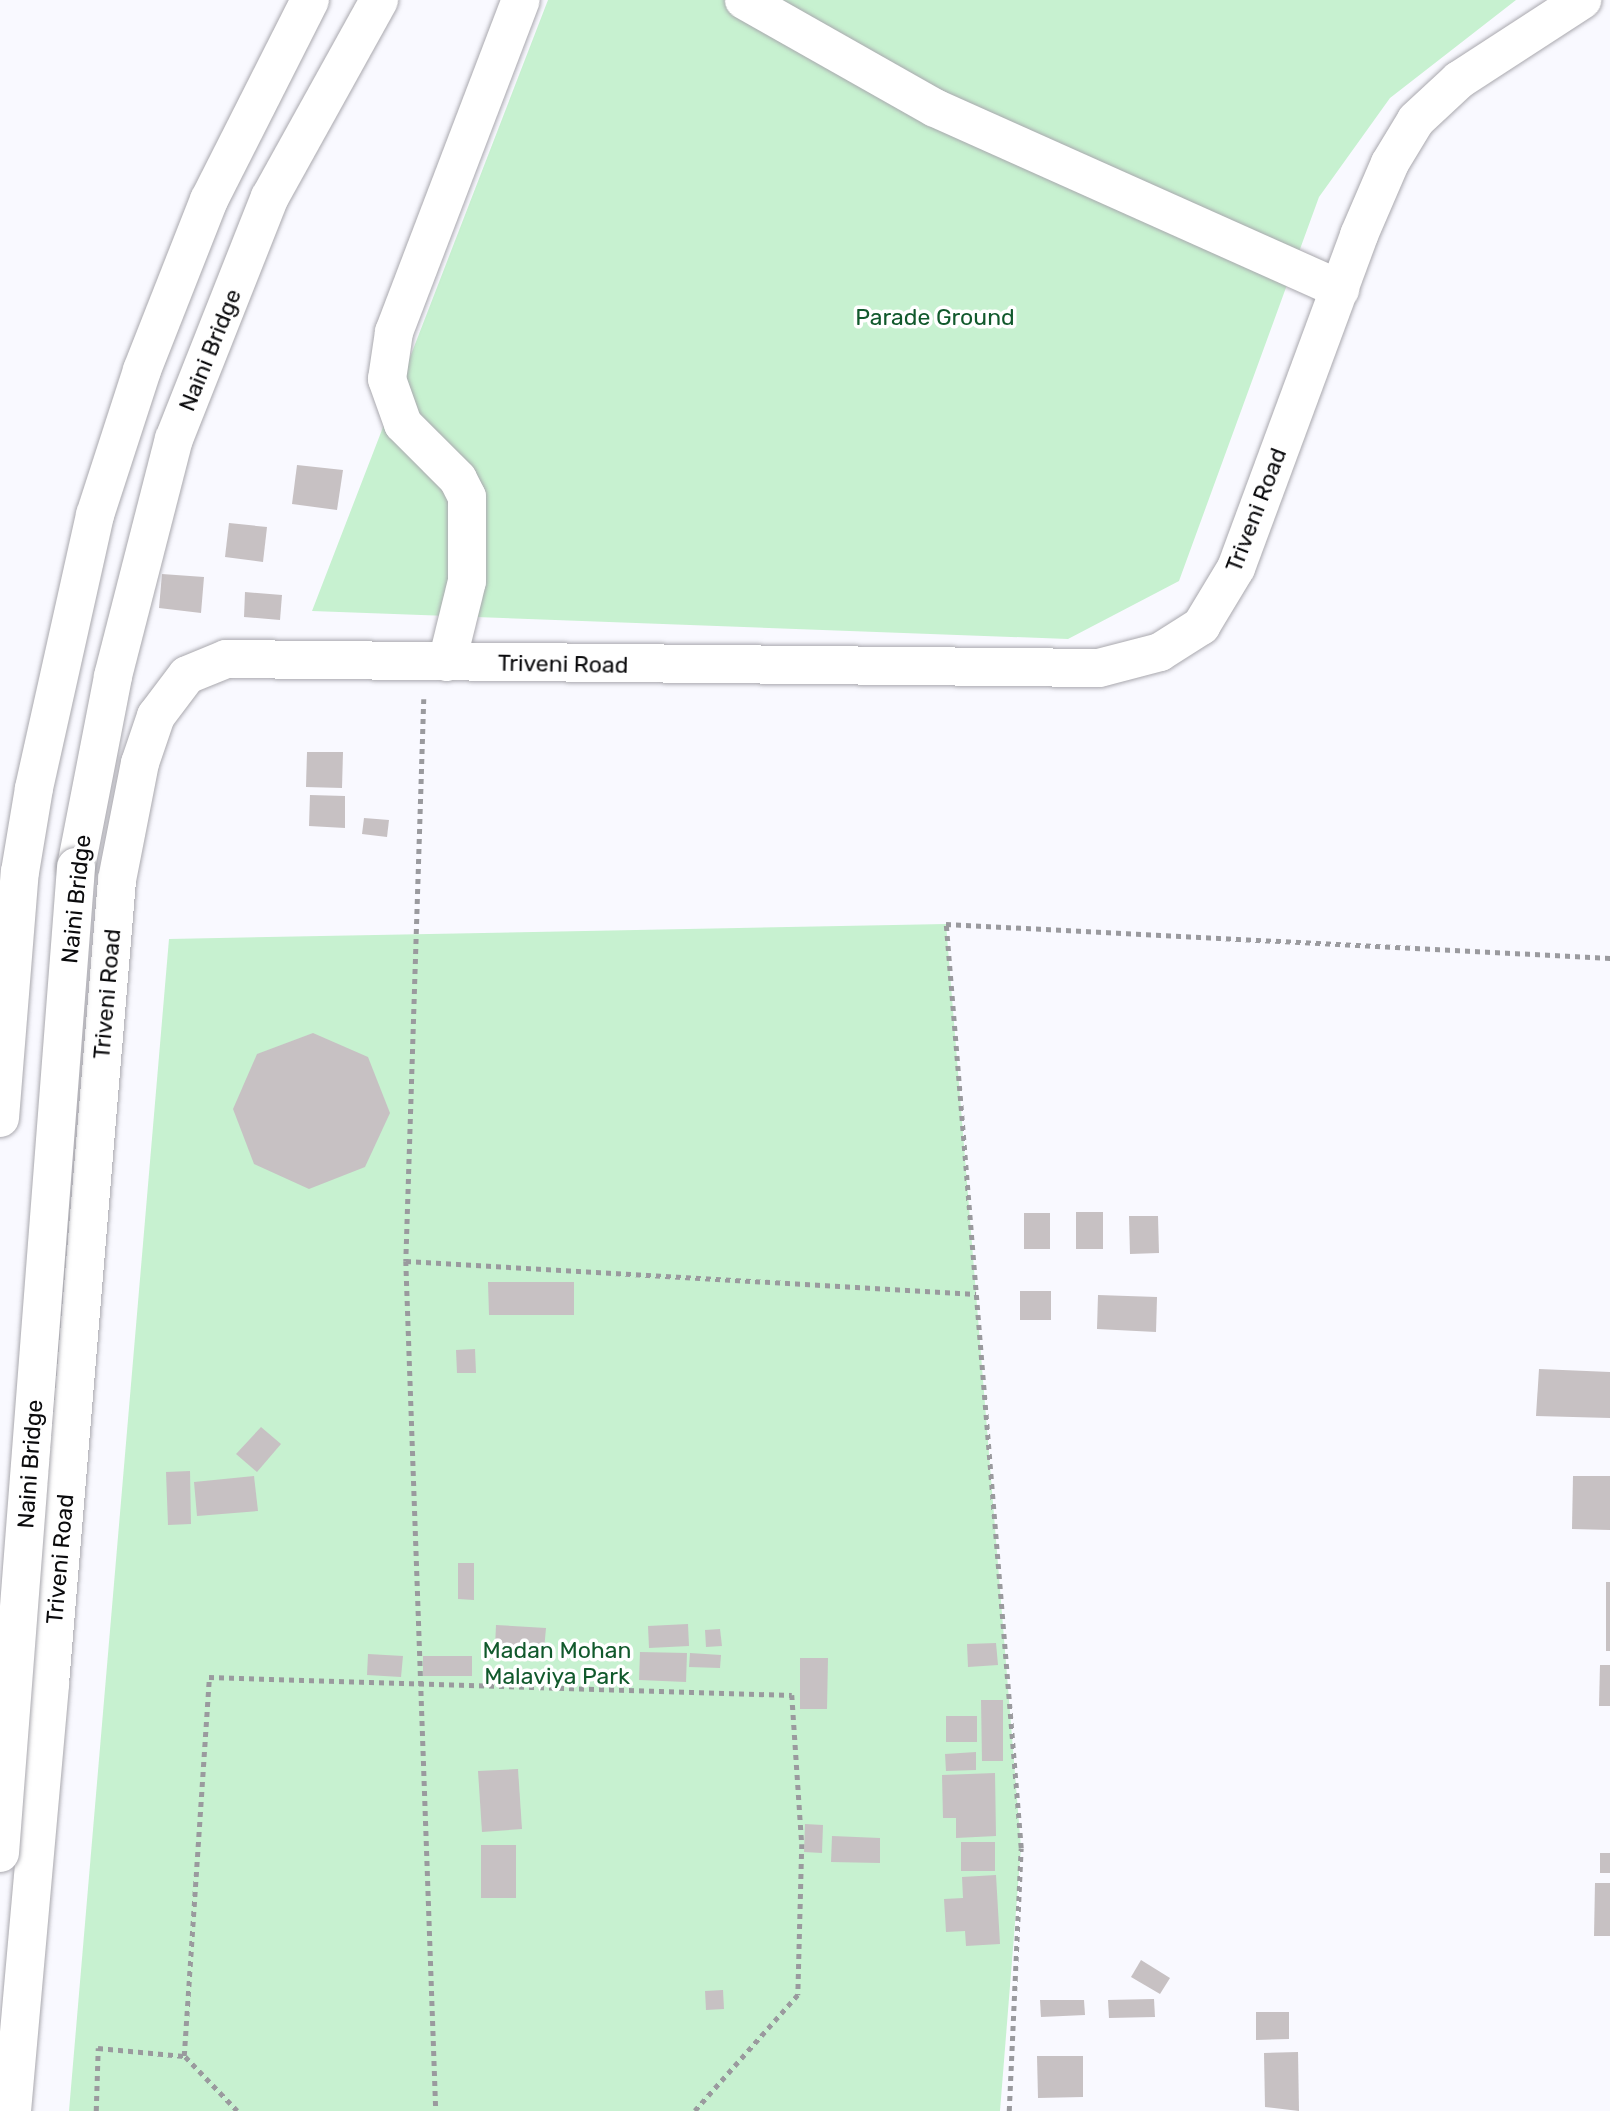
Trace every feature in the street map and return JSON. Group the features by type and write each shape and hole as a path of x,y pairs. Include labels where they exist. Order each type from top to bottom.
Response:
{"main road":[{"path":"0,1118 20,872 34,788 95,515 138,383 209,200 310,0"},
{"name":"Naini Bridge","path":"0,1853 76,867 113,676 174,439 270,197 379,0"},
{"path":"436,662 467,581 467,497 458,479 403,424 387,379 394,332 521,0"},
{"path":"744,0 935,108 1340,289"},
{"name":"Triveni Road","path":"12,2111 117,880 140,763 156,716 187,675 226,659 1099,668 1160,652 1201,626 1236,568 1390,163 1416,120 1459,80 1582,0"},
{"path":"0,1683 50,1683"}],"path":[{"path":"436,662 406,1261 436,2111"},
{"path":"1009,2111 1021,1849 946,924 1610,958"},
{"path":"406,1261 976,1294"},
{"path":"184,2056 209,1677 792,1695 802,1844 798,1995 695,2111"},
{"path":"96,2111 97,2048 184,2056 237,2111"}],"green space":[{"name":"Parade Ground","path":"548,0 1516,0 1390,98 1319,197 1179,581 1068,639 312,611"},
{"name":"Madan Mohan Malaviya Park","path":"946,924 1021,1848 1000,2111 69,2111 169,939"}],"building":[{"path":"297,465 343,470 337,510 292,504"},
{"path":"229,523 267,527 263,562 225,557"},
{"path":"162,574 204,577 201,613 159,608"},
{"path":"245,592 282,595 280,620 244,617"},
{"path":"307,752 343,752 342,788 306,787"},
{"path":"310,795 345,796 345,828 309,826"},
{"path":"364,818 389,820 387,837 362,834"},
{"path":"313,1033 368,1057 390,1113 365,1167 309,1189 254,1164 233,1109 257,1054"},
{"path":"1076,1212 1103,1212 1103,1249 1076,1249"},
{"path":"1024,1213 1050,1213 1050,1249 1024,1249"},
{"path":"1129,1216 1158,1216 1159,1253 1130,1254"},
{"path":"488,1282 574,1282 574,1315 489,1315"},
{"path":"1020,1291 1051,1291 1051,1320 1020,1320"},
{"path":"1098,1295 1157,1297 1156,1332 1097,1329"},
{"path":"475,1349 476,1373 457,1373 456,1350"},
{"path":"1539,1369 1610,1372 1610,1418 1536,1416"},
{"path":"261,1427 281,1444 257,1472 236,1454"},
{"path":"190,1471 191,1524 168,1525 166,1472"},
{"path":"254,1476 258,1511 197,1516 194,1482"},
{"path":"1573,1476 1610,1476 1610,1530 1572,1529"},
{"path":"458,1563 474,1563 474,1600 458,1599"},
{"path":"1606,1582 1610,1582 1610,1651 1606,1651"},
{"path":"688,1624 689,1646 649,1648 648,1626"},
{"path":"496,1625 546,1628 544,1650 495,1647"},
{"path":"720,1629 722,1646 706,1647 705,1630"},
{"path":"996,1643 998,1665 968,1667 967,1644"},
{"path":"640,1652 687,1653 686,1682 639,1680"},
{"path":"690,1653 721,1655 720,1668 689,1667"},
{"path":"368,1654 403,1656 401,1677 367,1675"},
{"path":"423,1656 472,1656 472,1676 423,1676"},
{"path":"800,1658 828,1658 827,1709 800,1709"},
{"path":"1600,1665 1610,1665 1610,1706 1599,1706"},
{"path":"981,1700 1003,1700 1003,1761 982,1761"},
{"path":"946,1716 977,1716 977,1742 946,1742"},
{"path":"976,1752 976,1770 946,1771 945,1754"},
{"path":"518,1769 522,1829 482,1832 478,1771"},
{"path":"995,1773 996,1836 956,1838 956,1818 943,1818 942,1775"},
{"path":"805,1824 823,1825 822,1853 804,1852"},
{"path":"832,1836 880,1838 880,1863 831,1862"},
{"path":"961,1842 995,1842 995,1871 961,1871"},
{"path":"481,1845 516,1845 516,1898 481,1898"},
{"path":"1600,1853 1610,1853 1610,1873 1600,1873"},
{"path":"996,1875 1000,1944 966,1946 965,1931 946,1932 944,1899 963,1898 962,1877"},
{"path":"1595,1883 1610,1883 1610,1936 1594,1936"},
{"path":"1141,1960 1170,1978 1160,1994 1131,1977"},
{"path":"723,1990 724,2009 706,2010 705,1991"},
{"path":"1154,1999 1155,2017 1109,2018 1108,2000"},
{"path":"1040,2000 1084,2000 1085,2015 1041,2017"},
{"path":"1256,2012 1289,2012 1289,2039 1256,2040"},
{"path":"1298,2052 1299,2111 1265,2107 1264,2053"},
{"path":"1037,2056 1083,2056 1083,2097 1038,2098"}]}
